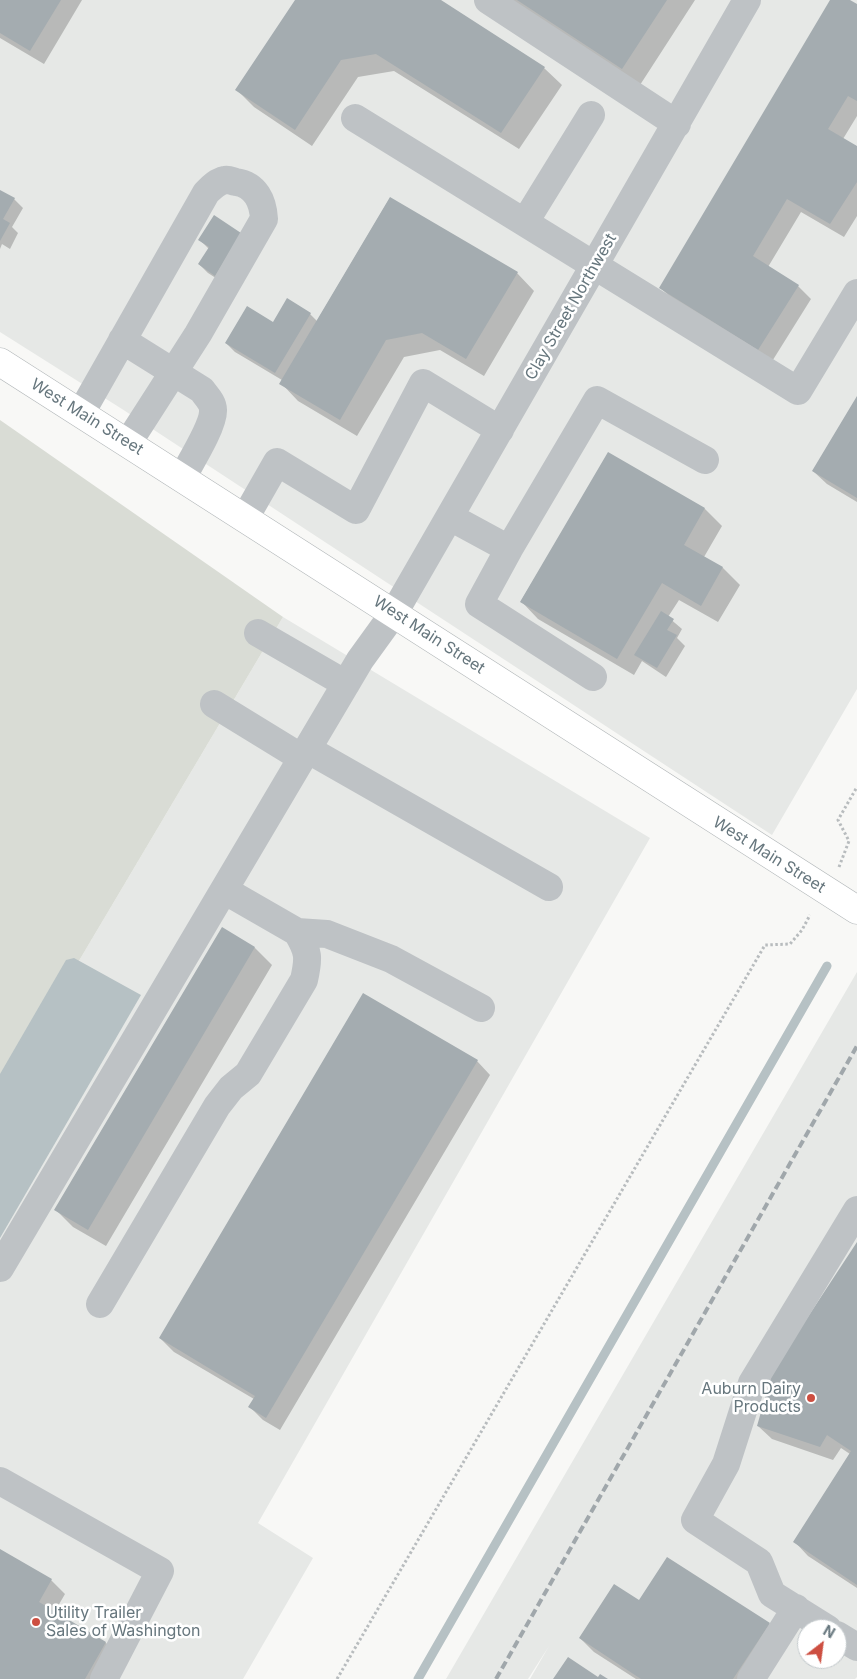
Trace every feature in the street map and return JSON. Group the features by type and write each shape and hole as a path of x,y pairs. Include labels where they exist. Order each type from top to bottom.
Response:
{"main road":[{"name":"West Main Street","path":"0,362 857,910"}],"street":[{"path":"488,0 676,124"},
{"name":"Clay Street Northwest","path":"0,1268 360,660 394,613 747,0"},
{"path":"525,222 590,115"},
{"path":"355,118 798,391 857,293"},
{"path":"80,413 206,193 215,184 226,180 241,182 255,191 263,205 264,219 198,334 128,444"},
{"path":"122,340 202,390 211,402 213,411 210,425 182,478"},
{"path":"245,518 277,462 356,510 423,383 500,430"},
{"path":"593,677 479,604 508,549 597,400 704,460"},
{"path":"450,517 508,549"},
{"path":"258,633 346,684"},
{"path":"214,704 549,887"},
{"path":"224,890 297,932 327,934 391,959 481,1008"},
{"path":"100,1304 217,1106 231,1088 248,1074 304,980 308,963 305,946 297,932"},
{"path":"813,1619 772,1594 759,1562 694,1520 726,1464 752,1382 857,1210"},
{"path":"0,1481 160,1571 104,1679"},
{"path":"751,1679 796,1608"}],"path":[{"path":"837,869 849,841 838,820 857,787"},
{"path":"337,1679 765,945 790,944 802,930 812,910"}],"shaded area":[{"path":"0,0 857,0 857,689 772,835 122,409 0,332"},
{"path":"0,420 283,617 0,1094"},
{"path":"283,617 650,838 258,1523 313,1558 243,1679 0,1679 0,1094"},
{"path":"74,958 141,995 0,1238 0,1074 66,960"},
{"path":"857,972 857,1677 855,1679 530,1679 549,1646 528,1679 446,1679"}],"building":[{"path":"0,0 61,0 30,51 0,33"},
{"path":"295,0 441,0 545,67 501,133 376,54 341,60 295,130 235,90"},
{"path":"517,0 667,0 622,69"},
{"path":"830,0 850,0 857,4 857,101 848,96 828,129 857,146 857,182 830,224 787,199 753,256 799,285 758,350 659,288"},
{"path":"0,190 15,198 3,219 10,223 0,241"},
{"path":"390,197 518,272 466,359 422,333 386,340 340,420 279,384"},
{"path":"214,215 241,233 215,276 198,264 209,247 198,240"},
{"path":"287,298 311,313 275,373 225,343 247,306 273,322"},
{"path":"857,396 857,498 812,471"},
{"path":"608,452 705,508 684,545 723,567 701,606 662,583 617,659 520,602"},
{"path":"661,611 674,619 667,630 677,635 657,668 634,655"},
{"path":"222,927 255,947 88,1230 54,1210"},
{"path":"363,993 478,1060 266,1418 248,1407 255,1396 159,1338"},
{"name":"Auburn Dairy Products","path":"857,1242 857,1585 793,1542 851,1451 827,1435 820,1447 757,1426 773,1370"},
{"name":"Utility Trailer Sales of Washington","path":"0,1549 52,1579 39,1602 106,1642 85,1679 0,1679"},
{"path":"667,1557 770,1623 733,1679 641,1679 579,1638 614,1584 639,1600"},
{"path":"568,1657 598,1677 600,1674 608,1679 553,1679"}],"waterway":[{"path":"418,1679 827,966"}],"railway":[{"path":"496,1679 857,1046"}],"place":[{"name":"Auburn Dairy Products","path":"811,1398"},
{"name":"Utility Trailer Sales of Washington","path":"36,1622"}]}
